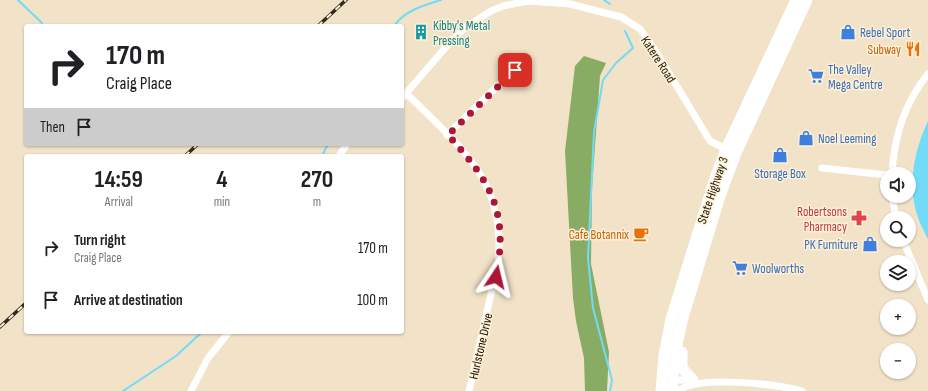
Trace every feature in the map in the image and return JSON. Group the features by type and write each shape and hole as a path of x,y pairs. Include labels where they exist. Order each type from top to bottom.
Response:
{"highway":[{"name":"State Highway 3","path":"789,28 796,0"},
{"name":"State Highway 3","path":"661,390 666,342 677,298 731,151 789,28 807,0"},
{"name":"State Highway 3","path":"674,388 675,354 685,310 718,203 731,151"},
{"path":"685,310 686,329 681,363 684,372 695,381"}],"street":[{"name":"Katere Road","path":"404,96 452,40 466,27 491,11 503,6 528,1 570,4 620,16 640,29 655,50 710,141 731,151"},
{"path":"448,135 515,70"},
{"path":"892,167 899,130 904,115 916,92 928,74"},
{"name":"Hurlstone Drive","path":"404,96 448,135 469,159 489,189 499,225 500,244 498,263 469,391"},
{"path":"822,168 880,174"},
{"path":"906,247 928,300"},
{"path":"191,391 208,358 227,334"},
{"path":"674,388 678,380 768,384 802,391"},
{"path":"661,390 684,387 695,381"}],"green space":[{"path":"584,56 606,63 600,76 592,188 591,264 609,352 607,391 585,391 584,358 573,298 565,151 575,66"}],"water":[{"path":"928,121 928,239 920,223 914,203 916,203 916,167 914,166 923,132"}],"waterway":[{"path":"18,0 42,23"},
{"path":"396,24 409,12 421,6 441,0"},
{"path":"604,0 610,4"},
{"path":"610,391 612,380 593,308 588,258 594,132 603,80 616,63 633,48 625,31"},
{"path":"323,154 327,146"},
{"path":"123,391 176,356 200,334"}],"railway":[{"path":"320,24 346,0"},
{"path":"187,154 196,146"},
{"path":"0,327 24,305"}],"place":[{"name":"Kibby's Metal Pressing","path":"421,32"},
{"name":"Rebel Sport","path":"848,32"},
{"name":"Subway","path":"913,49"},
{"name":"The Valley Mega Centre","path":"816,76"},
{"name":"Noel Leeming","path":"806,138"},
{"name":"Storage Box","path":"780,155"},
{"name":"Robertsons Pharmacy","path":"859,218"},
{"name":"Cafe Botannix","path":"641,234"},
{"name":"PK Furniture","path":"870,244"},
{"name":"Woolworths","path":"740,268"}],"route":[{"path":"496,277 500,244 499,225 489,189 480,172 448,135 515,70"}]}
